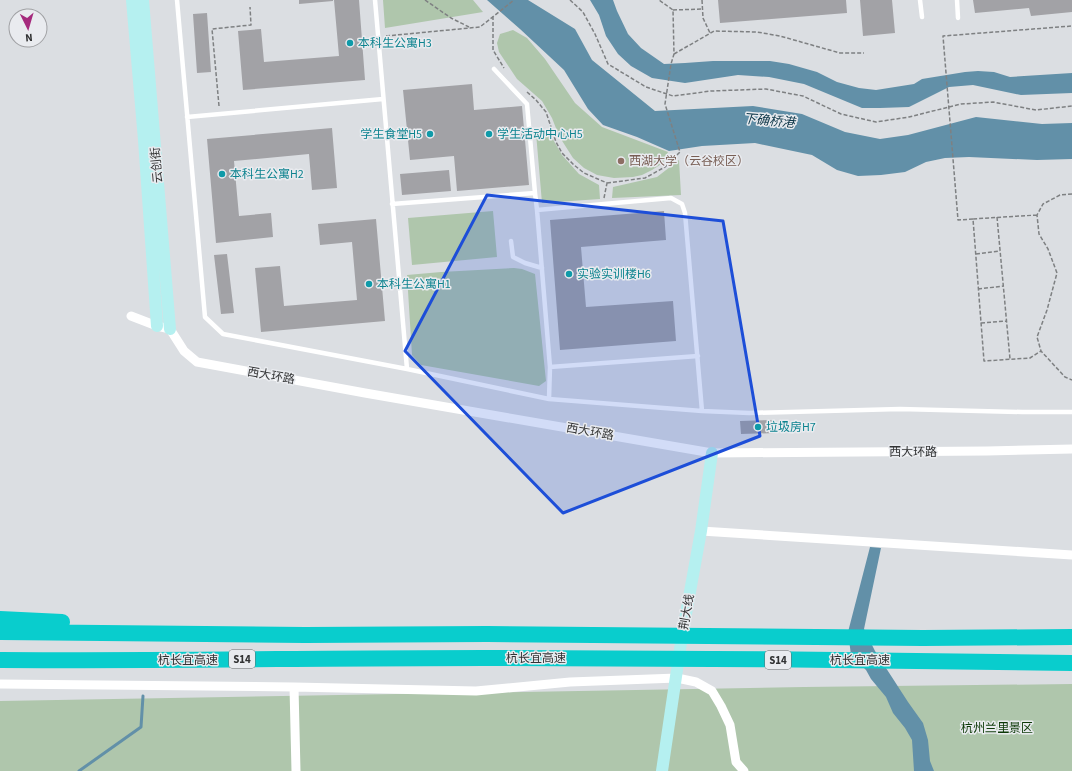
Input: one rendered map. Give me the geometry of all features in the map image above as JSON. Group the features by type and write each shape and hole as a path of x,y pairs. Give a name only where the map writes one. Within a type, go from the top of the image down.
{"highway":[{"path":"0,619 305,635"},
{"name":"杭长宜高速","path":"0,632 915,638 1072,637"},
{"name":"杭长宜高速","path":"0,660 484,658 913,660 1072,663"}],"main road":[{"name":"云创街","path":"132,0 144,140 157,326"},
{"name":"云创街","path":"143,0 170,329"},
{"name":"荆大线","path":"662,771 677,678 682,636 702,531 712,453"}],"street":[{"path":"131,316 157,326 170,329"},
{"name":"西大环路","path":"170,329 184,351 197,362 712,453 1072,449"},
{"path":"702,531 1072,555"},
{"path":"0,684 294,687 476,691 570,682 677,678 696,682 712,691 730,725 736,762 744,771"},
{"path":"294,687 296,771"}],"lane":[{"path":"178,0 205,317 223,334 407,369 549,399 702,411 749,413 900,409 1072,412"},
{"path":"375,0 407,369"},
{"path":"920,0 922,16"},
{"path":"957,0 958,18"},
{"path":"494,69 527,104 550,367 549,399"},
{"path":"187,117 383,98"},
{"path":"392,204 535,193"},
{"path":"537,210 671,198 682,204 685,213 702,411"},
{"path":"511,241 513,257 525,263 542,268"},
{"path":"550,367 698,356"}],"path":[{"path":"424,0 451,18 470,28"},
{"path":"378,36 480,27 514,0"},
{"path":"570,0 583,12 595,34 608,64 646,87 673,96 711,91 766,89 803,96 842,114 876,122 909,118 961,104 993,102 1036,110 1072,106"},
{"path":"659,0 673,10 702,9"},
{"path":"702,0 703,18 710,33"},
{"path":"220,114 212,29 251,25 250,6"},
{"path":"524,90 536,100 546,112 556,142 562,153 574,166 584,173 607,183 645,178 665,167 680,152 665,104 674,54 673,10"},
{"path":"493,16 493,50 505,70"},
{"path":"1037,215 958,220 943,36 1072,26"},
{"path":"674,54 714,31 757,32 780,36 840,53 864,53"},
{"path":"603,204 607,183"},
{"path":"1072,194 1060,195 1042,204 1037,215 1039,234 1048,249 1057,273 1047,310 1037,337 1041,351 1065,377 1072,380"},
{"path":"998,217 1010,359"},
{"path":"973,219 984,361 1030,358 1041,351"},
{"path":"976,254 1000,251"},
{"path":"978,289 1004,286"},
{"path":"981,323 1006,321"}],"highlighted area":[{"path":"487,195 723,221 760,436 563,513 405,351"}],"green space":[{"path":"383,0 473,0 483,12 385,28"},
{"path":"513,30 527,38 545,59 575,103 602,127 668,152 663,163 642,175 633,177 614,178 597,175 584,168 573,158 559,136 552,118 542,101 517,79 499,52 497,43 500,34"},
{"path":"547,129 562,155 579,174 599,185 600,199 542,203 536,133"},
{"path":"679,160 681,195 612,198 613,187 657,177"},
{"path":"493,211 497,257 412,265 408,218"},
{"path":"514,268 522,269 535,274 546,381 539,386 421,365 412,355 407,275"},
{"name":"杭州兰里景区","path":"1072,684 1072,771 0,771 0,701 804,687"}],"water":[{"name":"下确桥港","path":"487,0 528,0 575,29 592,60 655,111 753,106 802,114 845,132 880,139 908,135 976,117 1042,124 1072,123 1072,159 1037,160 969,157 945,158 926,162 905,172 858,176 837,170 812,155 755,143 702,146 669,151 637,137 603,125 588,109 564,70"},
{"path":"590,0 613,0 628,34 641,48 664,64 713,61 770,61 789,64 817,72 837,82 859,88 876,90 914,84 922,79 965,72 994,72 1010,77 1072,73 1072,93 1021,95 973,85 949,87 909,107 862,108 804,84 769,77 738,75 685,83 652,78 631,66 618,54 606,36 599,15"},
{"path":"870,547 881,548 864,629 875,651 923,723 928,740 930,761 934,771 914,771 912,740 893,713 886,697 871,679 866,670 851,655 848,632"}],"building":[{"path":"299,0 333,0 333,1 299,4"},
{"name":"本科生公寓H3","path":"334,0 359,0 365,80 243,90 238,31 261,29 264,62 339,56"},
{"path":"718,0 846,0 847,13 720,23"},
{"path":"860,0 892,0 895,33 863,36"},
{"path":"973,0 1072,0 1072,12 1031,16 1029,8 975,13"},
{"path":"207,13 211,72 197,73 193,14"},
{"name":"学生活动中心H5","path":"472,84 474,110 522,106 529,185 457,191 454,156 410,160 403,90"},
{"name":"本科生公寓H2","path":"332,128 337,188 312,190 309,154 234,161 239,216 271,213 273,237 216,243 207,139"},
{"path":"449,170 451,191 402,195 400,174"},
{"name":"实验实训楼H6","path":"664,211 666,240 581,247 586,307 673,301 676,341 560,350 550,220"},
{"name":"本科生公寓H1","path":"376,219 385,321 261,332 255,268 280,266 284,306 357,300 352,242 320,245 318,224"},
{"path":"227,254 234,313 221,314 214,255"},
{"name":"垃圾房H7","path":"775,420 776,433 741,434 740,421"}],"waterway":[{"path":"79,771 141,727 143,696"}],"place":[{"name":"本科生公寓H3","path":"350,43"},
{"name":"学生食堂H5","path":"430,134"},
{"name":"学生活动中心H5","path":"489,134"},
{"name":"西湖大学（云谷校区）","path":"621,161"},
{"name":"本科生公寓H2","path":"222,174"},
{"name":"实验实训楼H6","path":"569,274"},
{"name":"本科生公寓H1","path":"369,284"},
{"name":"垃圾房H7","path":"758,427"}]}
